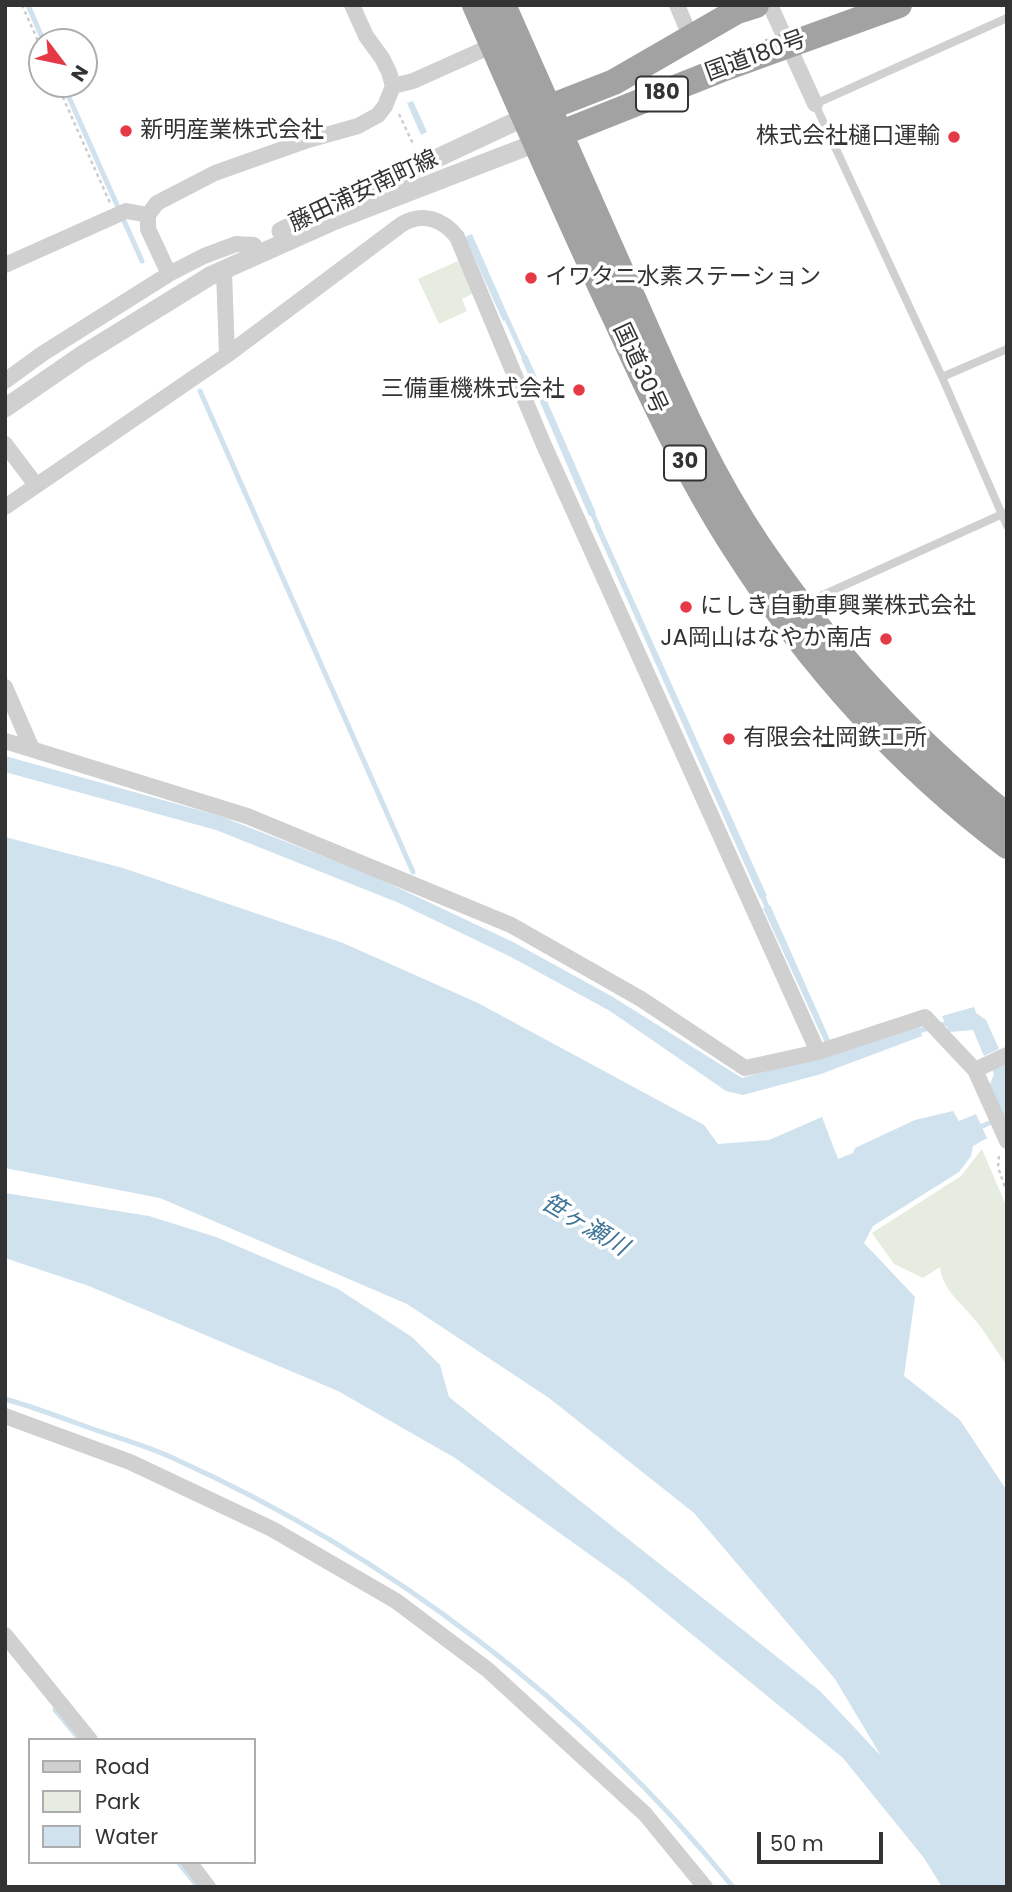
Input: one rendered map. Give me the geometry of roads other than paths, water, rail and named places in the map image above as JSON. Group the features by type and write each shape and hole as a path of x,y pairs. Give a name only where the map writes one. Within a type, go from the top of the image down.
{"highway":[{"name":"国道30号","path":"475,5 504,40 548,139 656,407 736,551 781,616 840,690 927,779 1007,846"},
{"name":"国道30号","path":"503,5 504,40"},
{"name":"国道180号","path":"536,112 614,82 737,12 756,5"},
{"name":"国道180号","path":"548,139 725,68 899,5"},
{"name":"国道30号","path":"548,139 694,432 756,543 858,678 943,763 1007,816"}],"street":[{"path":"352,5 366,36 382,58 391,91"},
{"path":"677,5 691,38"},
{"path":"770,5 815,104"},
{"path":"169,274 148,229 148,215 157,203 202,178 297,143 368,121 378,115 391,91 504,40"},
{"name":"藤田浦安南町線","path":"217,274 228,260 254,245 536,112"},
{"name":"藤田浦安南町線","path":"5,408 82,355 217,274 331,222 548,139"},
{"path":"5,265 119,214 148,215"},
{"path":"5,507 228,355 410,220 440,220 449,226 457,237 543,443 826,1049"},
{"path":"5,381 42,354 169,274 204,256 236,244 254,245"},
{"path":"217,274 228,355"},
{"path":"5,444 36,485"},
{"path":"5,687 32,749"},
{"path":"5,725 9,742 247,817 511,925 641,999 745,1068 826,1049 925,1017 981,1067 989,1104 1006,1143"},
{"path":"981,1067 1007,1055"},
{"path":"5,1416 142,1468 272,1529 396,1601 488,1670 645,1814 705,1887"},
{"path":"5,1635 88,1738"},
{"path":"191,1864 208,1887"}],"lane":[{"path":"1007,18 815,104 1004,513 1007,526"},
{"path":"942,377 1007,349"},
{"path":"801,605 1004,513"}],"water":[{"path":"413,101 427,132 421,135 407,103"},
{"path":"472,234 509,318 503,321 465,237"},
{"path":"527,355 596,513 589,516 521,358"},
{"path":"600,525 767,896 760,899 595,527"},
{"path":"5,756 220,816 371,875 513,942 613,997 742,1078 919,1025 922,1036 821,1074 743,1095 726,1091 610,1011 511,957 399,903 216,830 5,772"},
{"name":"笹ヶ瀬川","path":"5,837 123,868 343,943 478,1003 704,1125 718,1144 769,1140 822,1117 838,1159 853,1153 855,1148 915,1120 953,1111 959,1121 976,1114 987,1138 973,1146 971,1156 959,1172 873,1226 864,1243 915,1297 904,1376 960,1420 1007,1491 1007,1887 942,1887 924,1858 843,1758 628,1582 455,1458 338,1391 89,1286 5,1258 5,1193 149,1216 216,1237 338,1289 412,1337 440,1365 449,1397 820,1691 881,1756 835,1679 694,1513 549,1398 407,1304 160,1198 5,1168"},
{"path":"770,905 830,1040 825,1043 763,908"},
{"path":"974,1007 976,1013 986,1020 999,1049 984,1056 973,1030 949,1032 942,1016"},
{"path":"1007,1062 1007,1133 987,1092 994,1074 992,1069"}],"waterway":[{"path":"28,5 38,28"},
{"path":"69,98 142,261"},
{"path":"504,313 526,361"},
{"path":"200,391 413,872"},
{"path":"590,508 600,531"},
{"path":"761,892 769,912"},
{"path":"914,1032 952,1022"},
{"path":"978,1128 1007,1115"},
{"path":"5,1399 175,1459 255,1498 332,1541 407,1589 479,1641 548,1697 613,1757 675,1820 733,1887"},
{"path":"55,1710 78,1738"},
{"path":"180,1864 198,1887"}],"place":[{"name":"新明産業株式会社","path":"126,131"},
{"name":"株式会社樋口運輸","path":"954,137"},
{"name":"イワタニ水素ステーション","path":"531,278"},
{"name":"三備重機株式会社","path":"579,390"},
{"name":"にしき自動車興業株式会社","path":"686,607"},
{"name":"JA岡山はなやか南店","path":"886,639"},
{"name":"有限会社岡鉄工所","path":"729,739"}]}
